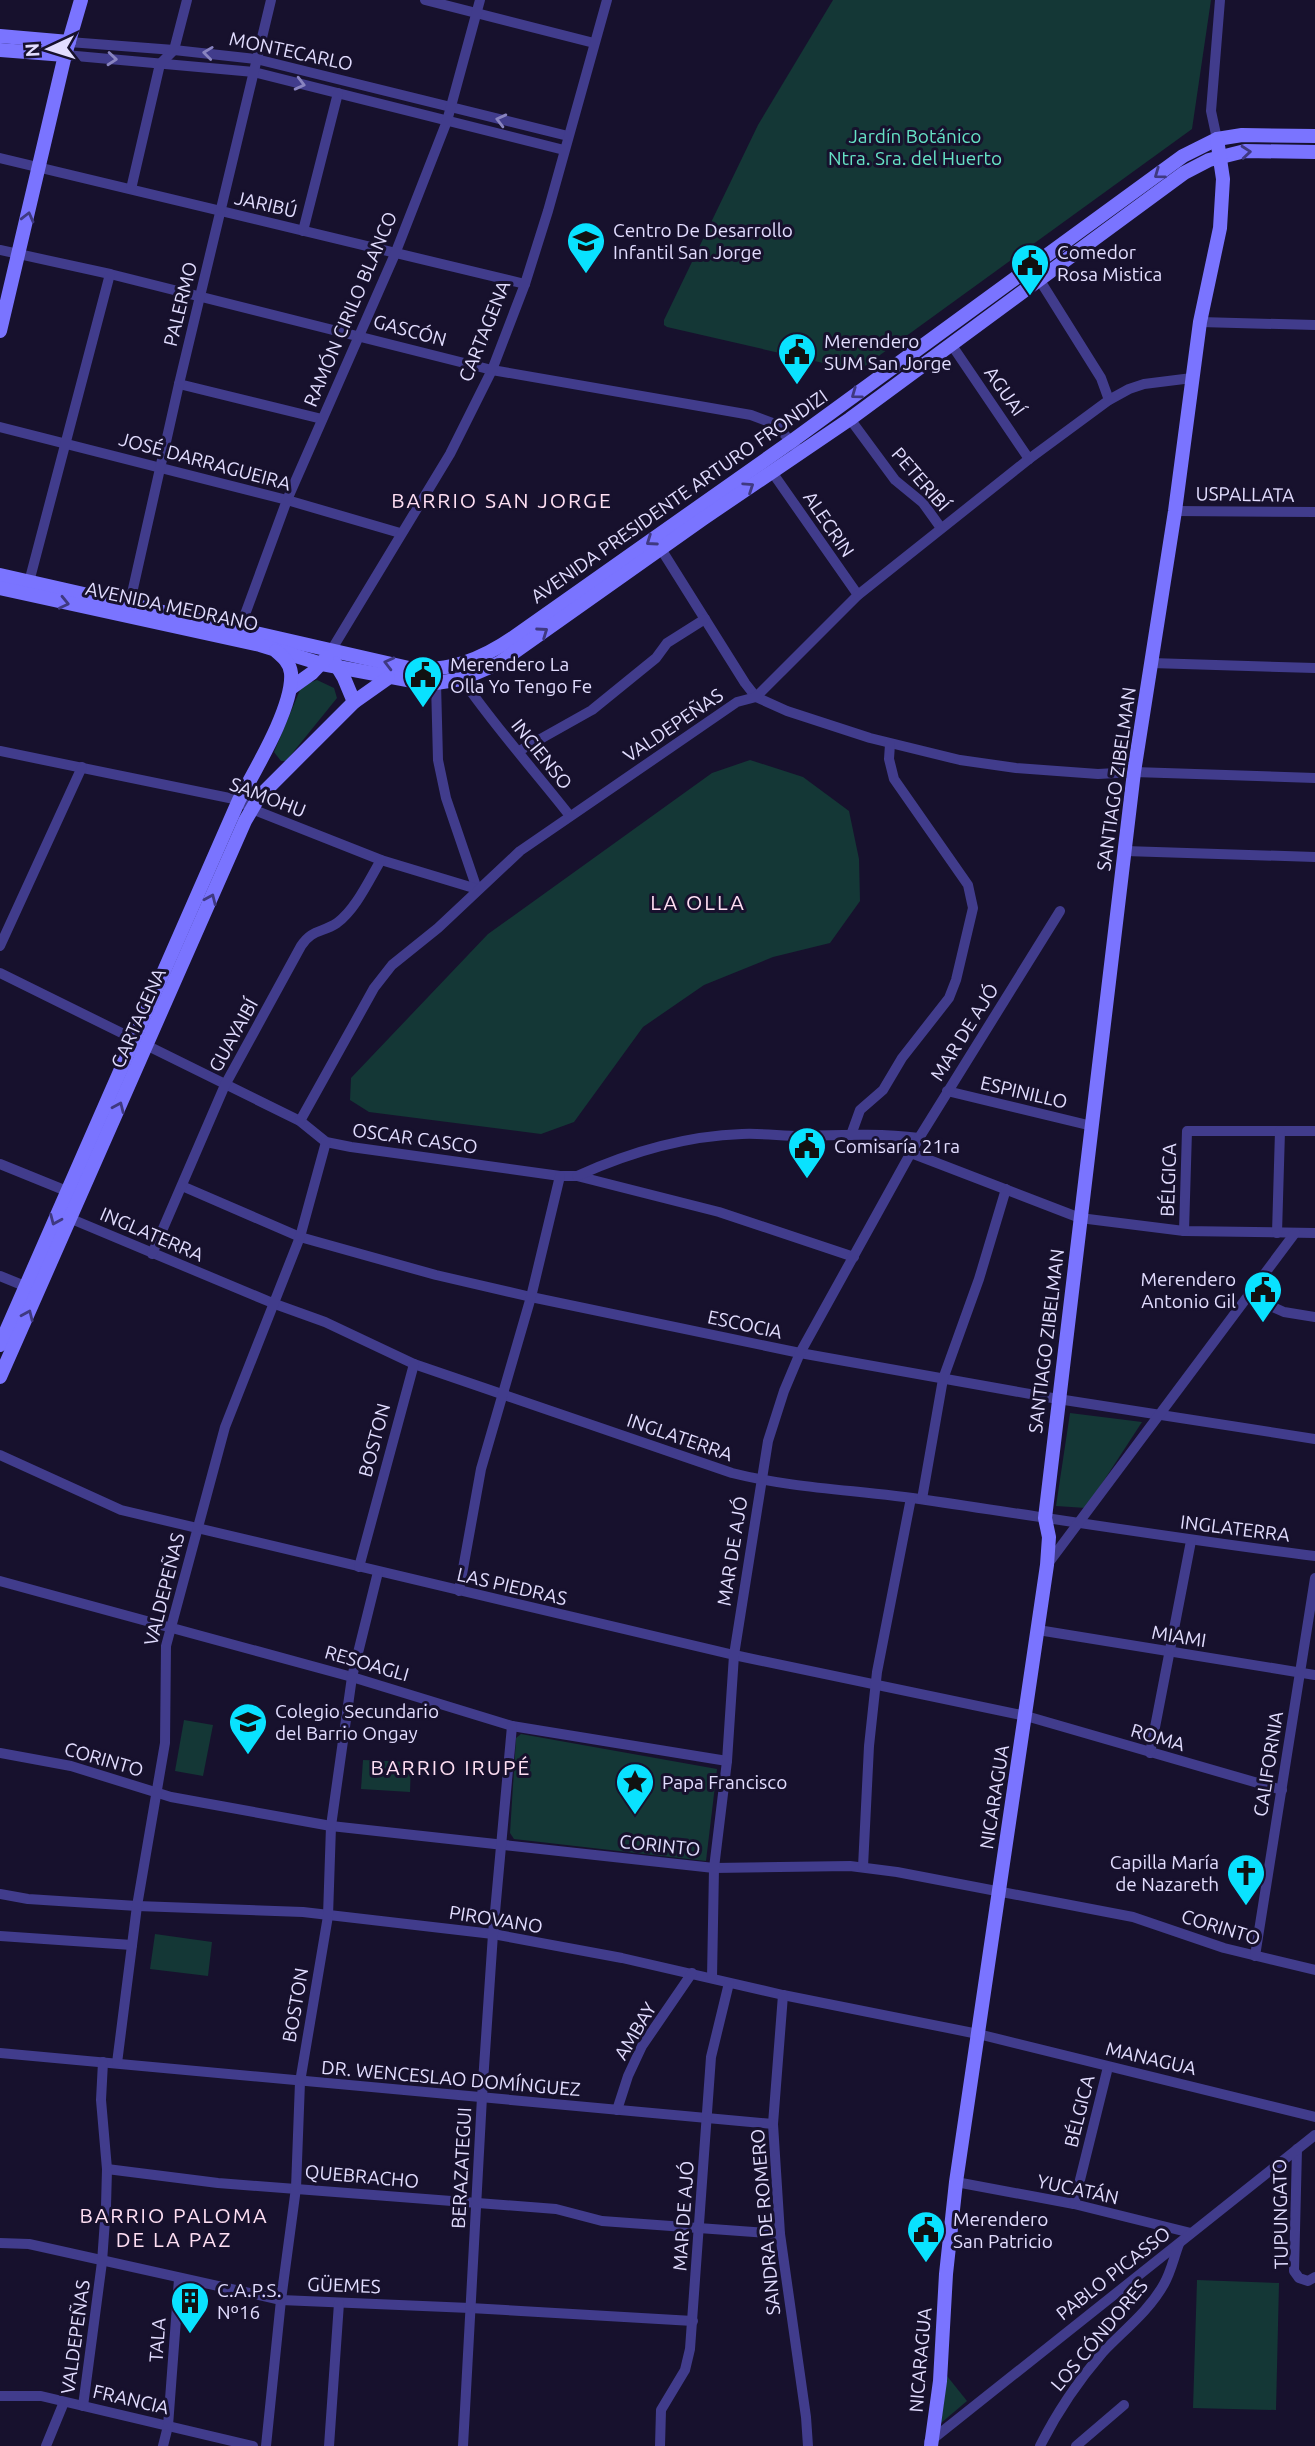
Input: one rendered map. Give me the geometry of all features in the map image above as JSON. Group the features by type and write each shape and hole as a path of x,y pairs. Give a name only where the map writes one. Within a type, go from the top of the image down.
{"main road":[{"path":"0,331 81,0"},
{"name":"MONTECARLO","path":"0,36 67,49"},
{"name":"MONTECARLO","path":"0,50 67,49"},
{"name":"AVENIDA PRESIDENTE ARTURO FRONDIZI","path":"332,649 428,670 451,667 477,658 514,637 796,447 956,321 1183,156 1217,139 1242,135 1315,136"},
{"name":"SANTIAGO ZIBELMAN","path":"1047,1565 1049,1537 1045,1518 1058,1399 1134,772 1175,511 1200,323 1220,228 1223,179 1217,139"},
{"name":"AVENIDA PRESIDENTE ARTURO FRONDIZI","path":"329,665 388,678 436,683 462,680 499,663 772,471 796,447 850,419 1184,173 1221,156 1245,151 1315,152"},
{"path":"956,321 965,334"},
{"name":"AVENIDA MEDRANO","path":"0,575 329,665"},
{"name":"AVENIDA MEDRANO","path":"0,588 240,628 332,649"},
{"path":"272,648 288,663 291,688"},
{"path":"291,688 329,665 332,649"},
{"path":"329,665 344,678 354,702"},
{"name":"CARTAGENA","path":"140,1042 259,797 354,702 388,678"},
{"name":"CARTAGENA","path":"0,1377 32,1289 140,1042 239,800 265,752 291,688"},
{"path":"265,752 272,765 290,768"},
{"name":"CARTAGENA","path":"0,1345 69,1218 73,1194"},
{"name":"NICARAGUA","path":"929,2444 940,2381 946,2274 956,2182 1047,1565"}],"street":[{"path":"131,189 160,64 174,50 187,0"},
{"name":"PALERMO","path":"128,611 271,0"},
{"path":"425,0 594,43"},
{"name":"RAMÓN CIRILO BLANCO","path":"240,628 286,500 396,254 447,121 480,0"},
{"name":"CARTAGENA","path":"332,649 450,454 492,370 525,284 548,211 607,0"},
{"name":"SANTIAGO ZIBELMAN","path":"1217,139 1211,111 1220,0"},
{"name":"MONTECARLO","path":"67,49 174,50 256,60 568,136"},
{"name":"MONTECARLO","path":"67,49 160,64 254,72 564,150"},
{"path":"303,231 338,93"},
{"name":"JARIBÚ","path":"0,158 525,284"},
{"name":"GASCÓN","path":"0,250 361,335 492,370 751,415 775,424 796,447"},
{"path":"29,582 110,274"},
{"path":"1039,279 1095,368 1110,400"},
{"path":"1200,323 1315,325"},
{"name":"AGUAÍ","path":"951,344 1029,459"},
{"name":"VALDEPEÑAS","path":"300,1121 374,988 392,965 438,928 520,851 737,702 756,697 858,595 1029,459 1110,400 1144,384 1192,378"},
{"path":"179,384 322,419"},
{"name":"PETERIBÍ","path":"850,419 895,480 923,503 941,528"},
{"name":"JOSÉ DARRAGUEIRA","path":"0,427 286,500 400,533"},
{"name":"ALECRIN","path":"772,471 858,595"},
{"name":"USPALLATA","path":"1175,511 1315,512"},
{"path":"661,549 756,697 787,711 890,744 960,760 1016,768 1098,774 1134,772 1315,778"},
{"path":"519,751 592,710 656,658 667,643 705,619"},
{"path":"1151,663 1315,668"},
{"name":"INCIENSO","path":"462,680 487,715 570,816"},
{"path":"436,683 438,760 446,798 477,889"},
{"path":"851,1135 860,1110 883,1090 902,1058 949,998 956,980 972,908 972,896 968,886 894,779 889,758 890,744"},
{"name":"SAMOHU","path":"0,751 239,800 252,809 381,860 477,889"},
{"path":"0,946 82,767"},
{"path":"1125,851 1315,857"},
{"name":"GUAYAIBÍ","path":"152,1254 225,1085 308,936 336,923 347,913 381,860"},
{"name":"MAR DE AJÓ","path":"712,1978 714,1868 727,1761 734,1655 768,1441 784,1391 800,1353 919,1138 1060,911"},
{"name":"OSCAR CASCO","path":"0,974 300,1121 326,1142 560,1176 577,1176 719,1212 854,1257"},
{"name":"ESPINILLO","path":"947,1091 1092,1126"},
{"name":"BÉLGICA","path":"1184,1231 1187,1131 1280,1131"},
{"path":"1277,1233 1280,1131 1315,1131"},
{"path":"577,1176 616,1158 648,1148 743,1133 892,1135 919,1138"},
{"name":"VALDEPEÑAS","path":"117,2063 137,1906 165,1743 166,1654 225,1427 300,1237 326,1142"},
{"path":"911,1153 1080,1218 1184,1231 1315,1233"},
{"path":"0,1164 73,1194"},
{"path":"459,1591 481,1469 531,1297 560,1176"},
{"name":"ESCOCIA","path":"182,1186 300,1237 436,1275 531,1297 800,1353 943,1379 1315,1439"},
{"path":"863,1867 869,1746 877,1671 943,1379 979,1279 1006,1189"},
{"name":"INGLATERRA","path":"69,1218 275,1304 325,1322 414,1364 732,1473 761,1480 916,1498 1078,1525 1315,1556"},
{"name":"NICARAGUA","path":"1047,1565 1295,1233"},
{"path":"0,1276 32,1289"},
{"path":"1248,1296 1284,1312 1315,1317"},
{"name":"BOSTON","path":"359,1567 414,1364"},
{"name":"LAS PIEDRAS","path":"0,1455 121,1510 734,1655 1026,1716"},
{"path":"1150,1753 1191,1541"},
{"name":"BOSTON","path":"266,2446 296,2188 300,2082 328,1916 331,1826 352,1676 378,1572"},
{"name":"CALIFORNIA","path":"1255,1956 1315,1578"},
{"name":"RESOAGLI","path":"0,1580 352,1676 512,1726 727,1761"},
{"name":"MIAMI","path":"1038,1630 1315,1675"},
{"name":"ROMA","path":"1026,1716 1282,1790"},
{"name":"BERAZATEGUI","path":"463,2446 493,1934 512,1726"},
{"name":"CORINTO","path":"0,1753 71,1766 158,1793 206,1804 331,1826 714,1868 863,1867 1133,1917 1224,1948 1315,1970"},
{"name":"PIROVANO","path":"0,1894 28,1899 137,1906 303,1912 493,1934 978,2034"},
{"path":"0,1936 132,1945"},
{"name":"AMBAY","path":"617,2110 628,2076 642,2046 692,1973"},
{"name":"MAR DE AJÓ","path":"660,2446 661,2410 685,2370 693,2321 712,2057 729,1983"},
{"name":"SANDRA DE ROMERO","path":"783,1995 773,2124 780,2234 808,2446"},
{"name":"MANAGUA","path":"978,2034 1315,2117"},
{"name":"DR. WENCESLAO DOMÍNGUEZ","path":"0,2053 773,2124"},
{"name":"VALDEPEÑAS","path":"83,2406 102,2262 107,2169 102,2121 103,2062"},
{"name":"BÉLGICA","path":"1074,2204 1108,2067"},
{"name":"PABLO PICASSO","path":"929,2444 1315,2135"},
{"name":"TUPUNGATO","path":"1297,2149 1294,2271 1299,2278 1308,2281 1315,2277"},
{"name":"QUEBRACHO","path":"107,2169 218,2183 556,2209 602,2221 780,2234"},
{"name":"YUCATÁN","path":"956,2182 1074,2204 1191,2234"},
{"name":"GÜEMES","path":"0,2243 29,2244 281,2300 693,2321"},
{"name":"LOS CÓNDORES","path":"1040,2446 1057,2412 1074,2389 1103,2353 1148,2307 1165,2283 1179,2244"},
{"name":"TALA","path":"163,2446 168,2426 179,2279"},
{"path":"329,2446 339,2303"},
{"name":"FRANCIA","path":"0,2396 41,2396 253,2446"},
{"name":"VALDEPEÑAS","path":"46,2446 64,2402"},
{"path":"1076,2446 1124,2405"}],"green space":[{"name":"Jardín Botánico Ntra. Sra. del Huerto","path":"833,0 1211,0 1192,129 858,371 667,327 664,320 758,125"},
{"path":"317,680 334,688 337,698 286,761 281,761 274,752 300,690"},
{"name":"LA OLLA","path":"750,760 803,777 849,811 859,859 860,901 830,943 773,957 704,985 643,1027 574,1122 541,1134 369,1112 350,1100 351,1078 488,934 712,773"},
{"path":"1070,1413 1142,1422 1086,1508 1056,1506"},
{"path":"184,1720 213,1725 203,1776 175,1771"},
{"path":"521,1734 717,1769 706,1861 514,1839 510,1833 516,1738"},
{"path":"363,1760 411,1762 410,1792 361,1789"},
{"path":"155,1934 212,1942 208,1976 150,1969"},
{"path":"1197,2280 1279,2283 1276,2410 1193,2408"},
{"path":"947,2376 967,2401 941,2423"}],"place":[{"name":"Centro De Desarrollo Infantil San Jorge","path":"586,275"},
{"name":"Comedor Rosa Mistica","path":"1030,297"},
{"name":"Merendero SUM San Jorge","path":"797,386"},
{"name":"Merendero La Olla Yo Tengo Fe","path":"423,709"},
{"name":"Comisaría 21ra","path":"807,1180"},
{"name":"Merendero Antonio Gil","path":"1263,1324"},
{"name":"Colegio Secundario del Barrio Ongay","path":"248,1756"},
{"name":"Papa Francisco","path":"635,1816"},
{"name":"Capilla María de Nazareth","path":"1246,1907"},
{"name":"Merendero San Patricio","path":"926,2264"},
{"name":"C.A.P.S. Nº16","path":"190,2335"}],"district":[{"name":"BARRIO SAN JORGE","path":"502,500"},
{"name":"LA OLLA","path":"698,902"},
{"name":"BARRIO IRUPÉ","path":"451,1767"},
{"name":"BARRIO PALOMA DE LA PAZ","path":"174,2227"}]}
